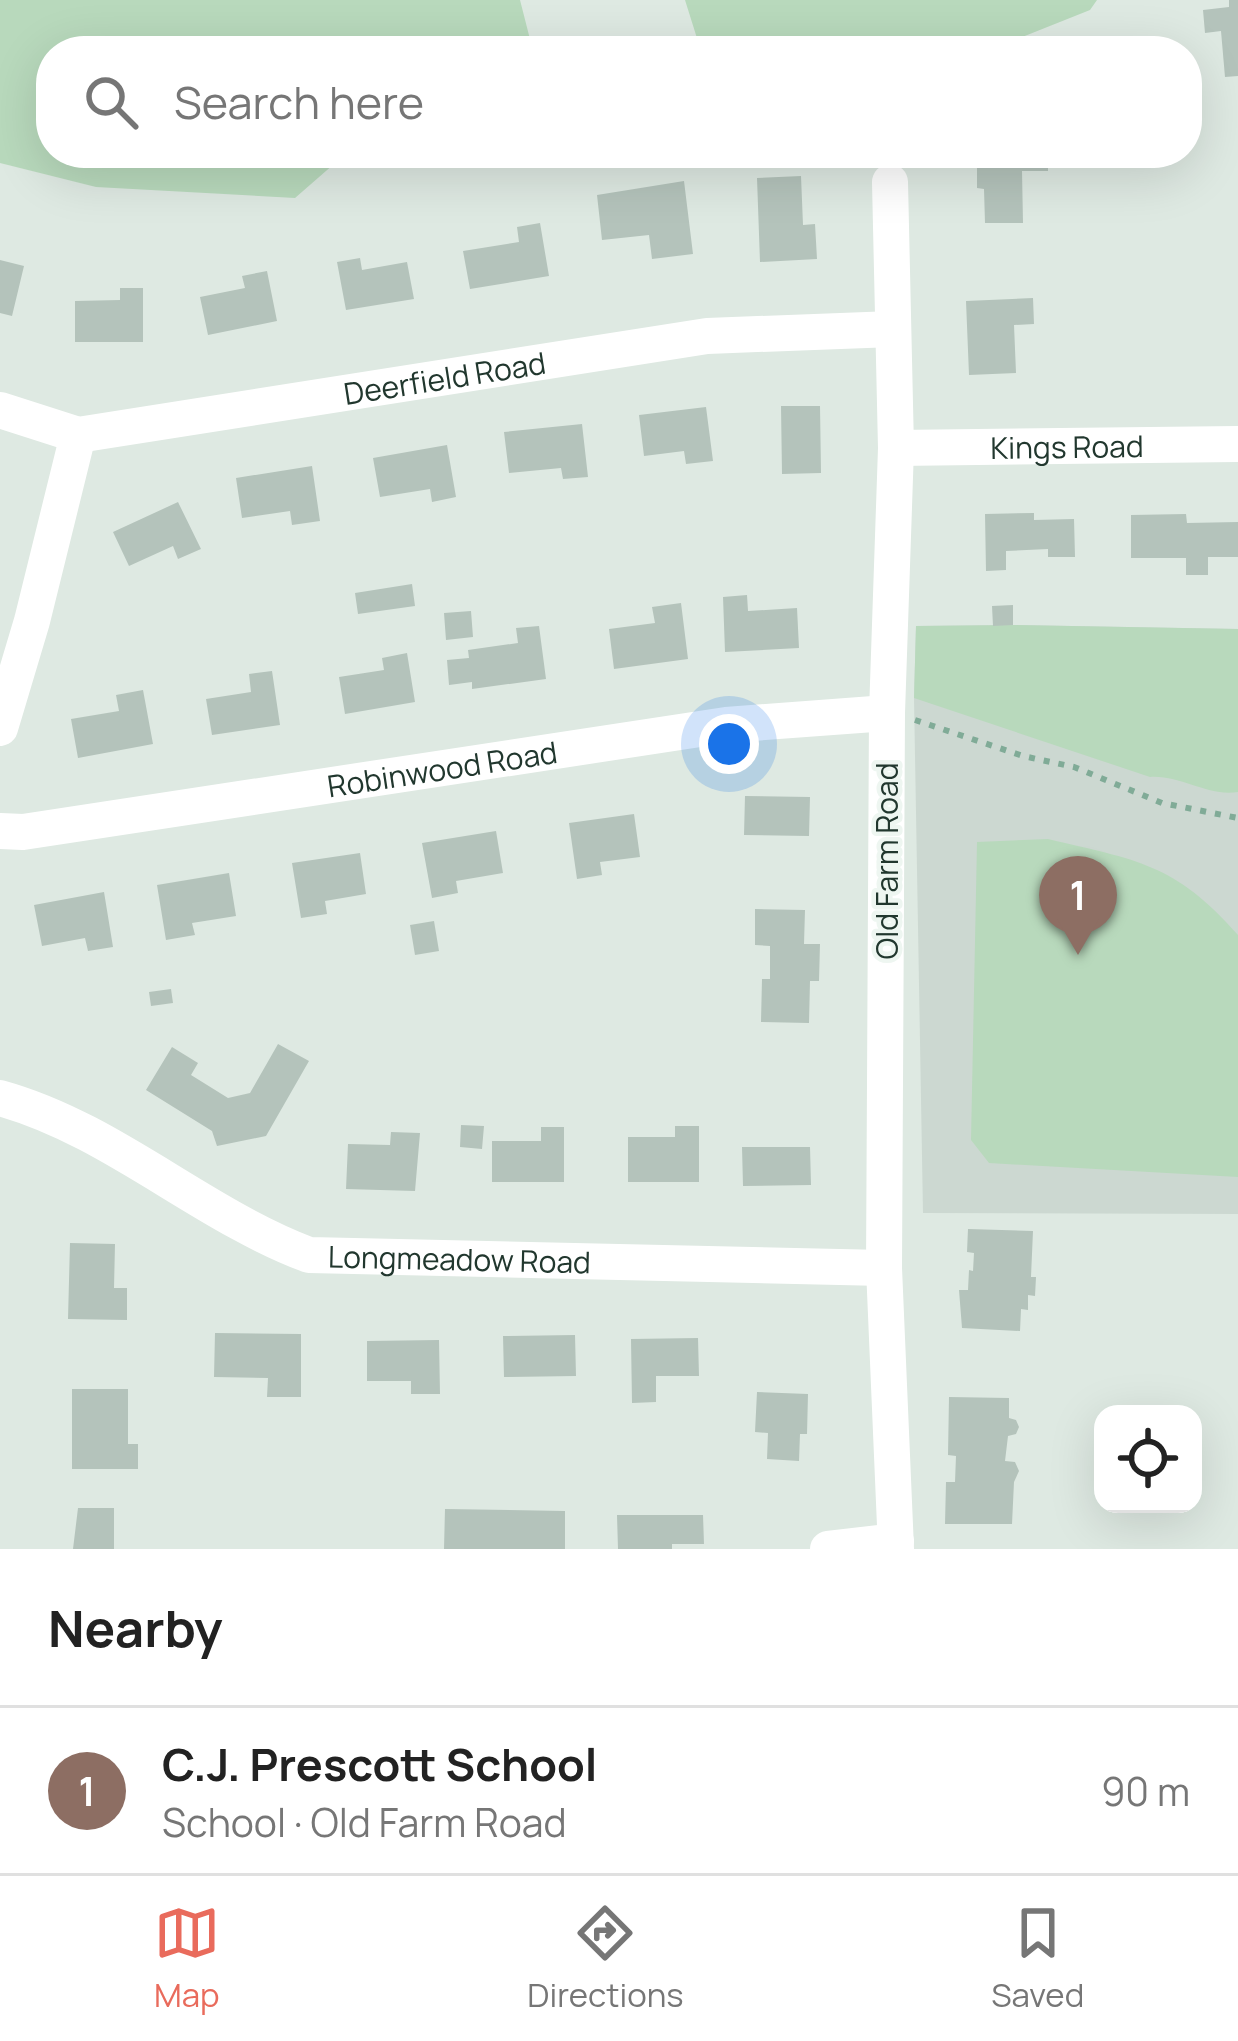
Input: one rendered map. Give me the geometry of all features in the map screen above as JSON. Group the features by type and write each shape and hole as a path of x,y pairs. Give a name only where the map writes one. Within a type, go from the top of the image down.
{"street":[{"name":"Old Farm Road","path":"890,182 896,448 887,713 884,1268 896,1545"},
{"name":"Deerfield Road","path":"0,410 77,435 707,336 893,329"},
{"path":"0,728 32,621 77,435"},
{"name":"Kings Road","path":"896,448 1238,444"},
{"name":"Robinwood Road","path":"0,831 22,832 726,725 887,713"},
{"name":"Longmeadow Road","path":"0,1099 91,1135 222,1214 309,1255 884,1268"},
{"path":"828,1549 896,1545"}],"path":[{"path":"887,713 1074,767 1162,803 1238,818"}],"shaded area":[{"path":"916,626 1238,629 1238,1214 923,1213"}],"green space":[{"path":"0,0 520,0 529,36 36,36 36,168 329,168 295,198 96,187 0,163"},
{"path":"685,0 1097,0 1090,10 1025,36 696,36"},
{"path":"916,626 1238,629 1238,792 1150,777 914,698"},
{"path":"1048,839 1152,868 1194,893 1238,935 1238,1177 989,1163 971,1140 977,842"}],"building":[{"path":"1229,0 1238,0 1238,76 1225,77 1221,31 1205,33 1203,10 1229,7"},
{"path":"977,168 1048,168 1022,171 1023,223 985,223 984,189 977,188"},
{"path":"801,176 803,225 815,224 817,259 760,262 757,178"},
{"path":"684,181 693,254 652,259 649,235 602,240 597,195"},
{"path":"540,223 549,276 470,289 463,251 519,242 517,227"},
{"path":"360,258 362,270 407,262 414,299 346,310 337,262"},
{"path":"0,260 24,266 12,316 0,313"},
{"path":"267,271 277,321 208,335 200,297 245,288 242,276"},
{"path":"120,288 143,288 143,342 75,342 75,301 120,300"},
{"path":"1033,298 1034,324 1014,325 1016,373 969,375 966,301"},
{"path":"781,406 820,406 821,473 782,474"},
{"path":"706,407 713,461 686,464 684,451 644,456 639,415"},
{"path":"582,424 588,477 563,479 561,468 509,473 504,432"},
{"path":"447,445 456,497 432,502 430,489 380,497 373,458"},
{"path":"312,466 320,521 292,525 290,511 242,518 236,478"},
{"path":"178,502 201,549 178,559 173,546 129,566 113,532"},
{"path":"1034,513 1034,520 1074,519 1075,557 1048,557 1048,549 1006,551 1006,570 986,571 985,514"},
{"path":"1186,514 1187,523 1238,522 1238,557 1208,557 1208,575 1186,575 1186,558 1131,558 1131,515"},
{"path":"412,584 415,606 358,614 355,593"},
{"path":"747,595 748,611 797,608 799,648 725,652 723,597"},
{"path":"681,603 688,659 614,669 609,629 655,623 652,607"},
{"path":"1013,605 1013,625 993,626 992,606"},
{"path":"471,611 473,637 446,640 444,613"},
{"path":"539,626 546,679 472,689 472,682 449,685 447,660 469,658 468,650 518,643 516,628"},
{"path":"407,653 415,702 345,714 339,677 384,670 382,658"},
{"path":"272,671 280,725 212,735 206,699 251,692 249,674"},
{"path":"143,690 153,744 78,758 71,719 119,711 116,695"},
{"path":"745,796 810,797 809,836 744,835"},
{"path":"634,814 640,857 600,862 602,875 577,879 569,823"},
{"path":"496,831 503,873 456,881 458,893 432,898 422,843"},
{"path":"360,853 366,894 325,901 327,914 301,918 292,863"},
{"path":"229,873 236,916 192,923 195,935 166,940 157,885"},
{"path":"104,892 113,947 88,951 85,938 42,946 34,905"},
{"path":"755,909 805,910 804,944 820,944 819,981 810,981 809,1023 761,1022 762,979 770,979 770,946 755,945"},
{"path":"434,921 439,951 415,955 410,925"},
{"path":"171,989 173,1003 151,1006 149,992"},
{"path":"278,1044 309,1061 266,1136 217,1146 212,1131 146,1090 172,1047 198,1063 191,1075 228,1098 250,1093"},
{"path":"461,1125 484,1126 482,1149 460,1147"},
{"path":"675,1126 699,1126 699,1182 628,1182 628,1137 675,1137"},
{"path":"541,1127 564,1127 564,1182 492,1182 492,1141 541,1141"},
{"path":"391,1132 420,1133 415,1191 346,1189 348,1144 390,1145"},
{"path":"742,1147 810,1147 811,1185 743,1186"},
{"path":"968,1229 1033,1231 1035,1296 1028,1295 1028,1310 1021,1309 1020,1331 962,1328 959,1290 968,1290 969,1270 973,1271 974,1253 967,1252"},
{"path":"70,1243 115,1244 114,1288 127,1288 127,1320 68,1319"},
{"path":"215,1333 301,1334 301,1397 267,1397 268,1378 214,1377"},
{"path":"575,1335 576,1376 504,1377 503,1336"},
{"path":"698,1338 699,1376 656,1376 656,1402 632,1403 631,1339"},
{"path":"439,1340 440,1394 411,1394 411,1381 367,1381 367,1341"},
{"path":"72,1389 128,1389 128,1444 138,1444 138,1469 72,1469"},
{"path":"757,1392 808,1394 807,1434 800,1434 799,1461 767,1459 768,1433 755,1432"},
{"path":"949,1397 1009,1398 1009,1418 1019,1427 1008,1436 1005,1461 1015,1462 1019,1471 1012,1524 945,1524 946,1482 955,1482 956,1456 948,1455"},
{"path":"78,1508 114,1508 114,1549 73,1549"},
{"path":"445,1509 565,1511 565,1549 444,1549"},
{"path":"617,1515 703,1515 704,1544 618,1549"}],"place":[{"name":"C.J. Prescott School","path":"1078,955"}]}
